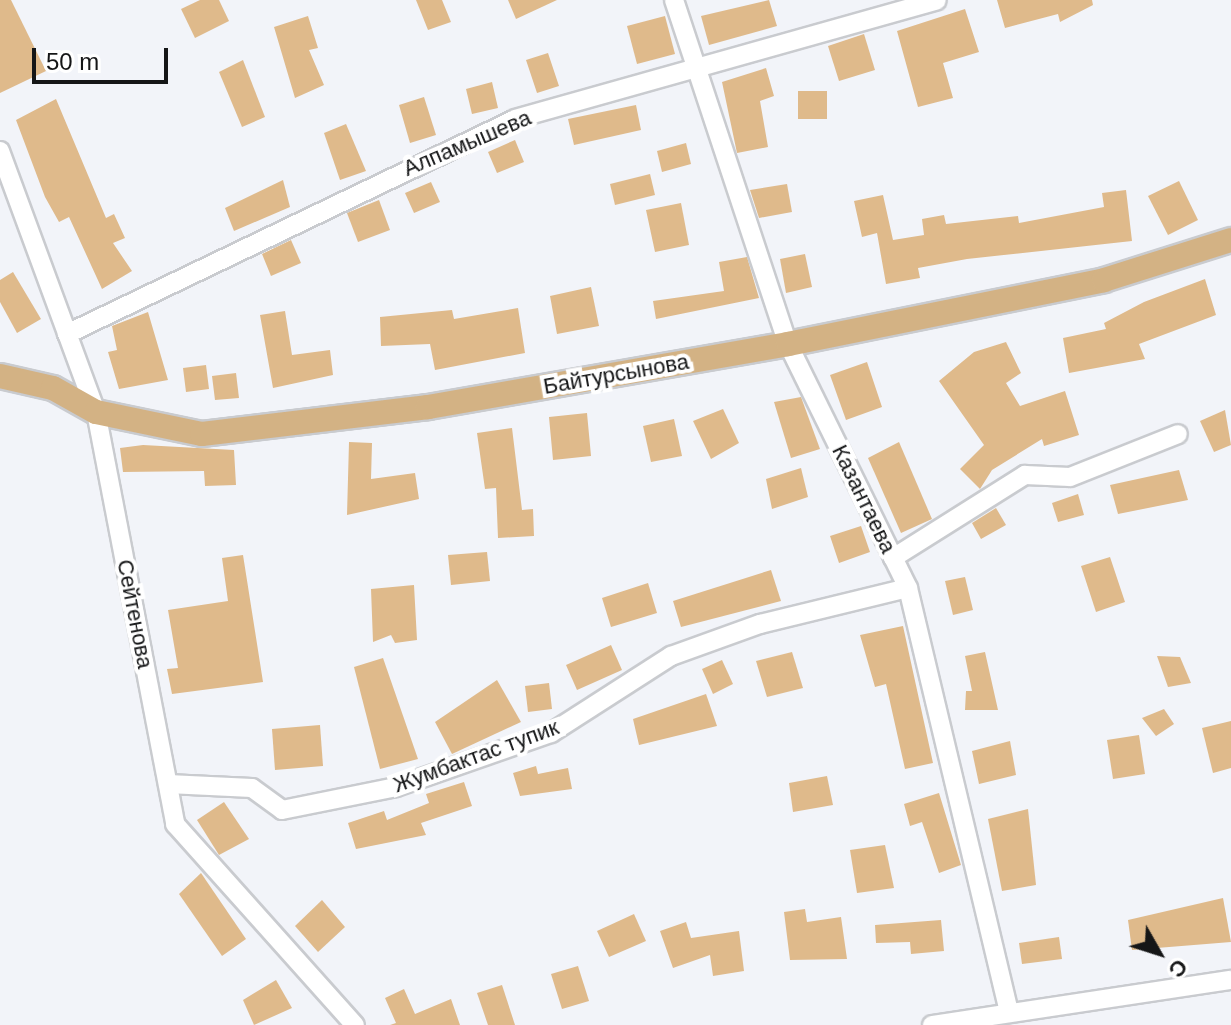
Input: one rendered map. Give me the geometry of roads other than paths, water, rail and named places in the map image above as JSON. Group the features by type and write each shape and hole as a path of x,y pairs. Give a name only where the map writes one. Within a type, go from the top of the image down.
{"main road":[{"name":"Байтурсынова","path":"0,376 53,388 96,412 202,434 428,407 788,344 1104,280 1231,240"}],"street":[{"name":"Казантаева","path":"674,0 788,344 908,588 1009,1011"},
{"name":"Алпамышева","path":"67,334 515,119 937,0"},
{"name":"Сейтенова","path":"0,151 96,412 175,824 355,1025"},
{"path":"893,558 1025,475 1070,477 1178,434"},
{"name":"Жумбактас тупик","path":"168,784 252,788 282,810 396,787 551,733 671,656 760,624 908,588"},
{"path":"932,1025 1231,980"}]}
